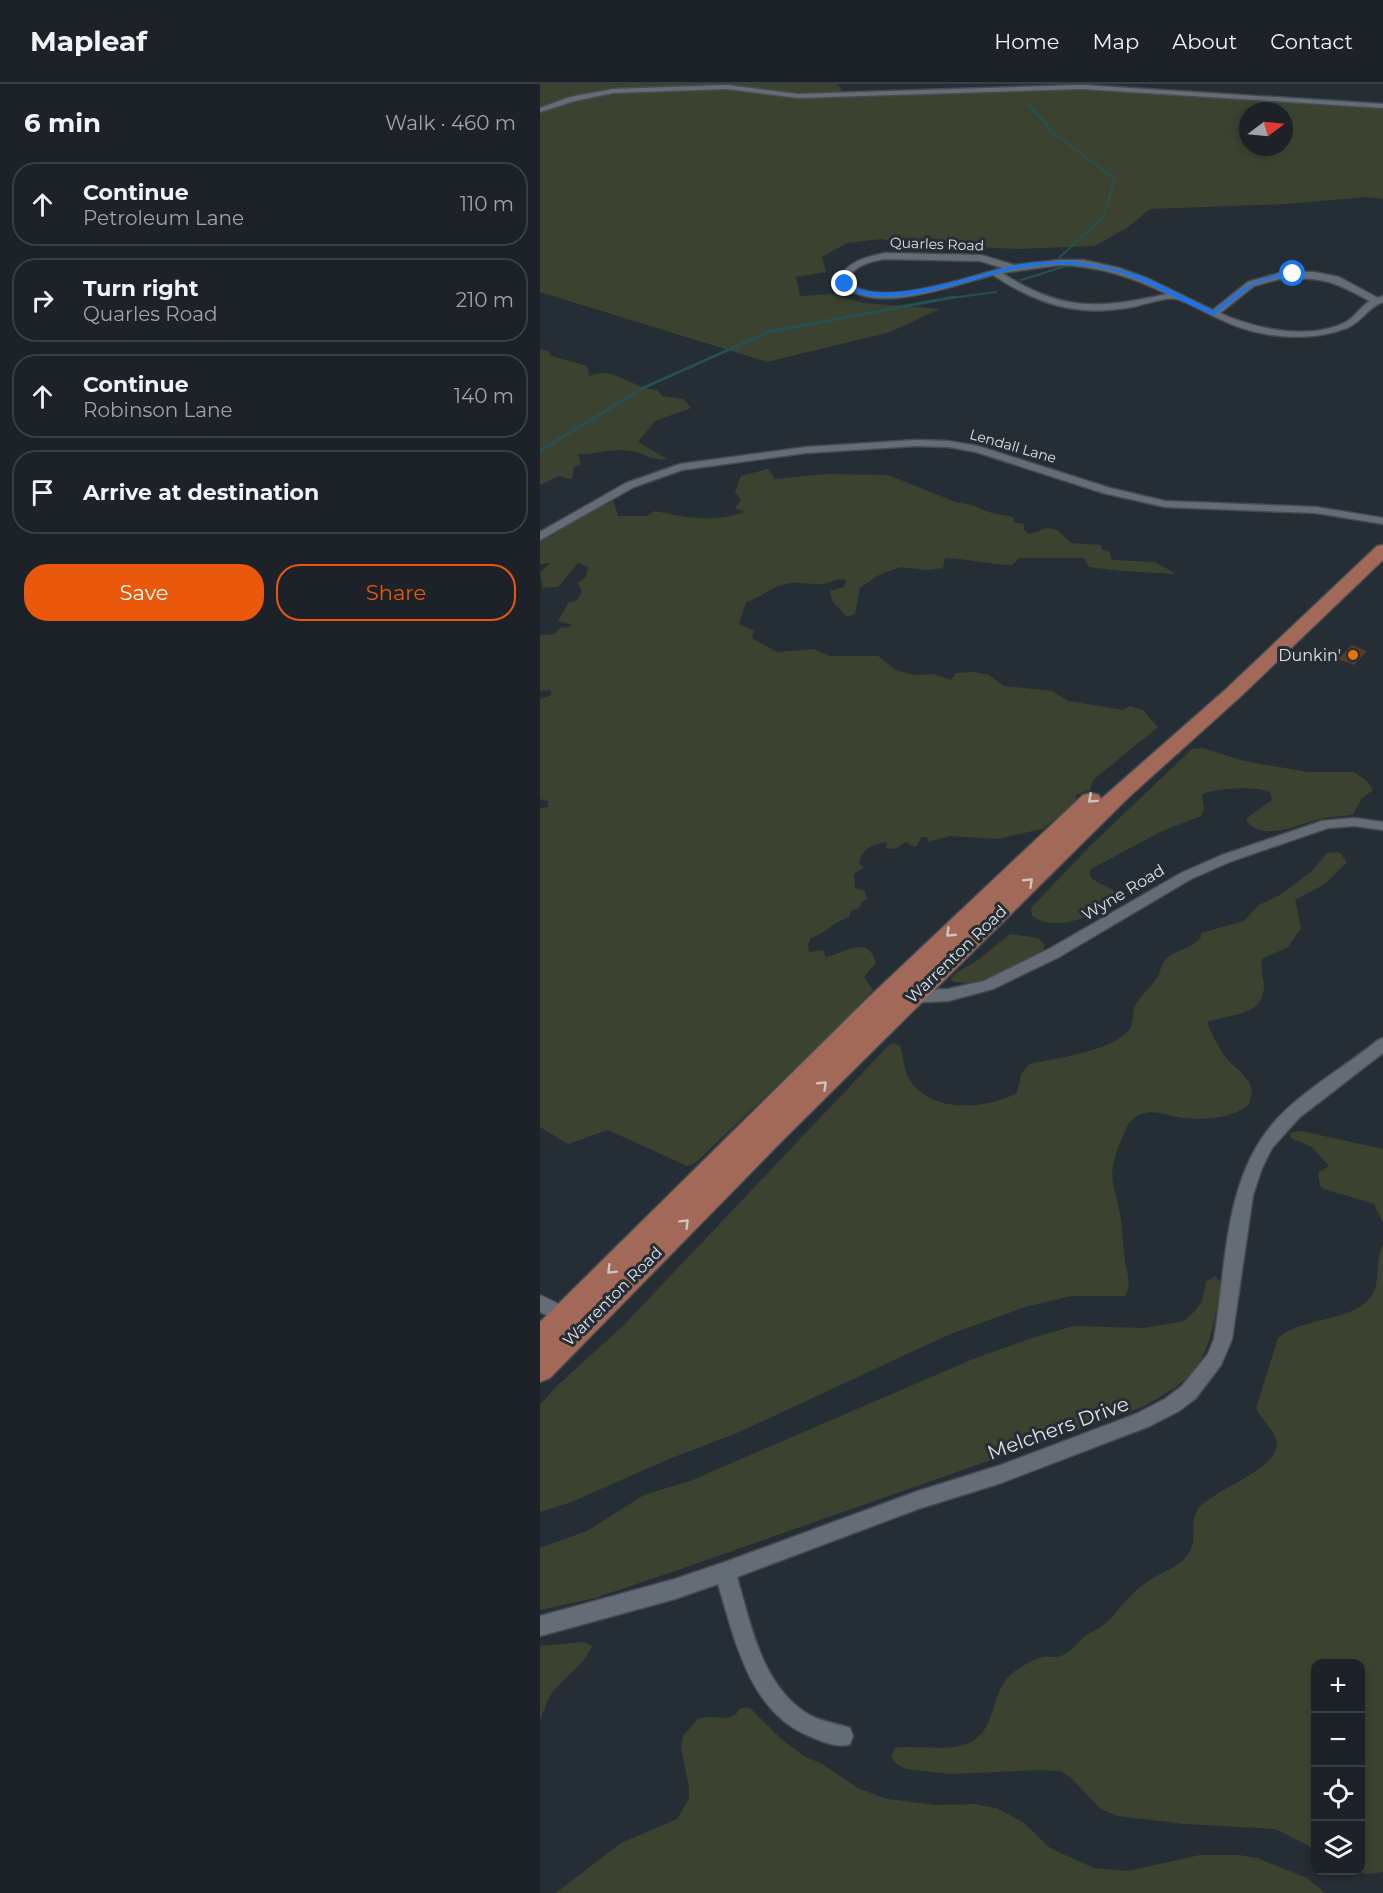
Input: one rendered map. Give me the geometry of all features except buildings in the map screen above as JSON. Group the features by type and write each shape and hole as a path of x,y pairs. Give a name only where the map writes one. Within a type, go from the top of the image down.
{"main road":[{"name":"Warrenton Road","path":"540,1341 885,996 1056,831 1383,533"},
{"name":"Warrenton Road","path":"540,1369 1122,792 1232,694 1383,550"}],"street":[{"path":"844,84 847,93"},
{"path":"540,110 588,96 625,90 726,87 790,96 1062,87 1383,106"},
{"path":"1262,88 1263,98"},
{"name":"Quarles Road","path":"1013,268 990,260 885,256 871,258 860,264 845,274 843,280 845,284 859,292 881,295 909,294 994,272 1049,262 1093,265 1140,277 1232,324 1254,331 1277,334 1328,331 1349,324 1366,307 1381,300"},
{"path":"994,272 1038,299 1070,307 1122,306 1176,295"},
{"path":"1214,314 1251,284 1283,275 1314,275 1336,279 1381,300"},
{"name":"Lendall Lane","path":"540,537 630,484 680,467 806,450 916,443 948,444 978,449 1115,493 1165,504 1316,510 1383,521"},
{"name":"Wyne Road","path":"885,996 948,995 988,985 1054,953 1186,876 1227,858 1327,824 1354,822 1383,826"},
{"name":"Melchers Drive","path":"540,1626 654,1595 725,1572 918,1500 1001,1474 1143,1420 1172,1405 1202,1378 1215,1359 1223,1339 1243,1201 1257,1158 1283,1123 1383,1044"},
{"path":"540,1303 565,1316"},
{"path":"725,1572 755,1664 764,1683 783,1708 797,1720 842,1736"}],"green space":[{"path":"540,84 838,84 845,95 1076,90 1281,102 1239,102 1239,156 1293,156 1293,103 1383,110 1383,199 1366,197 1286,204 1150,209 1128,227 1095,246 1017,249 902,243 882,239 847,243 822,257 826,272 796,277 800,296 831,294 864,303 940,309 890,332 767,362 540,292"},
{"path":"540,349 548,351 551,356 584,365 588,368 589,376 601,373 610,374 658,390 662,396 683,399 691,408 655,421 638,442 667,459 654,458 627,450 578,454 581,464 573,468 573,477 570,479 559,476 540,485"},
{"path":"768,469 775,479 825,474 888,475 958,503 1015,518 1013,522 1024,524 1024,530 1029,534 1047,528 1057,530 1071,543 1101,545 1102,550 1109,551 1112,560 1155,562 1176,574 1089,567 1084,558 1019,558 1012,565 945,558 943,568 926,570 900,567 879,575 860,588 855,614 847,617 833,602 830,591 844,587 846,580 823,584 794,583 780,586 746,602 739,624 754,631 752,638 777,652 814,649 830,656 878,656 896,670 914,675 933,674 951,680 956,673 974,672 989,675 1004,686 1052,691 1068,701 1123,710 1130,706 1143,710 1158,727 1093,780 1090,790 1076,795 1075,804 1042,829 997,839 950,836 928,842 927,837 921,837 918,845 914,847 906,842 895,849 886,848 887,842 866,850 859,863 864,867 854,874 855,888 864,891 868,899 862,902 859,908 851,911 849,917 811,938 808,944 809,952 823,950 826,957 849,949 862,947 868,950 876,963 864,977 873,990 840,1026 695,1163 687,1166 608,1130 568,1144 540,1127 540,808 548,807 548,801 540,799 540,699 552,695 550,690 540,691 540,635 555,634 560,628 571,627 571,624 558,621 569,602 576,601 582,592 578,583 586,577 588,567 578,563 558,587 543,588 540,573 550,563 540,564 540,541 579,516 614,501 618,516 647,516 655,511 711,518 745,512 735,508 741,500 735,492 741,476"},
{"path":"1203,748 1244,761 1309,772 1354,772 1368,782 1373,790 1362,798 1353,814 1324,818 1273,831 1263,831 1247,822 1247,818 1272,800 1270,792 1236,788 1208,792 1202,795 1204,809 1201,816 1162,831 1091,869 1089,874 1092,878 1117,894 1116,901 1086,917 1064,923 1042,921 1032,916 1031,908 1090,846 1192,749"},
{"path":"1327,853 1340,853 1347,862 1325,884 1295,900 1301,928 1288,947 1262,959 1264,988 1262,998 1257,1005 1242,1013 1207,1022 1224,1055 1250,1083 1252,1089 1248,1105 1225,1116 1200,1119 1156,1112 1143,1113 1131,1121 1126,1128 1116,1154 1112,1173 1121,1220 1128,1279 1125,1296 1071,1296 1025,1307 948,1335 737,1433 669,1459 569,1503 540,1512 540,1405 558,1385 623,1326 888,1046 894,1043 900,1046 905,1070 911,1082 921,1092 946,1104 961,1106 991,1103 1017,1093 1021,1074 1029,1064 1097,1049 1121,1038 1131,1027 1136,1004 1157,977 1168,958 1197,942 1201,933 1244,921 1259,905 1282,894 1313,870"},
{"path":"1010,934 1038,938 1045,945 1044,949 1013,969 999,975 972,982 950,980 956,973 978,960"},
{"path":"1301,1131 1383,1149 1383,1223 1374,1204 1320,1186 1318,1173 1329,1166 1312,1147 1291,1138 1290,1133"},
{"path":"1383,1245 1383,1872 1365,1874 1365,1659 1311,1659 1311,1847 1275,1829 1185,1824 1118,1816 1101,1809 1070,1777 1060,1771 951,1774 906,1769 898,1765 891,1757 895,1748 954,1747 971,1742 980,1736 986,1728 1001,1689 1015,1671 1040,1658 1059,1656 1068,1652 1085,1636 1106,1623 1144,1584 1177,1565 1186,1556 1192,1546 1194,1518 1199,1508 1207,1500 1260,1468 1270,1459 1276,1449 1276,1439 1256,1408 1278,1338 1301,1326 1355,1310 1365,1303 1375,1289"},
{"path":"1215,1276 1222,1284 1213,1327 1202,1357 1195,1368 1175,1388 1142,1407 595,1598 540,1610 540,1548 587,1531 644,1495 690,1481 973,1359 1029,1339 1074,1326 1144,1328 1184,1321 1202,1301 1206,1282"},
{"path":"584,1642 592,1646 589,1653 552,1693 540,1720 540,1646"},
{"path":"741,1708 750,1708 781,1739 804,1756 822,1764 858,1788 887,1799 936,1805 974,1804 996,1808 1023,1822 1050,1848 1094,1868 1128,1871 1200,1855 1239,1855 1257,1858 1307,1878 1325,1893 556,1893 621,1843 677,1819 689,1799 681,1747 683,1736 698,1719 727,1718 736,1714"}],"waterway":[{"path":"1027,103 1055,134 1115,179 1103,217 1060,257"},
{"path":"1021,280 1066,266"},
{"path":"944,299 996,292"},
{"path":"944,299 954,297"},
{"path":"540,451 643,388 768,332 944,299"}],"place":[{"name":"Dunkin'","path":"1353,655"}],"route":[{"path":"845,284 859,292 899,295 1020,266 1072,262 1110,268 1140,277 1214,314 1258,280 1293,274"}]}
